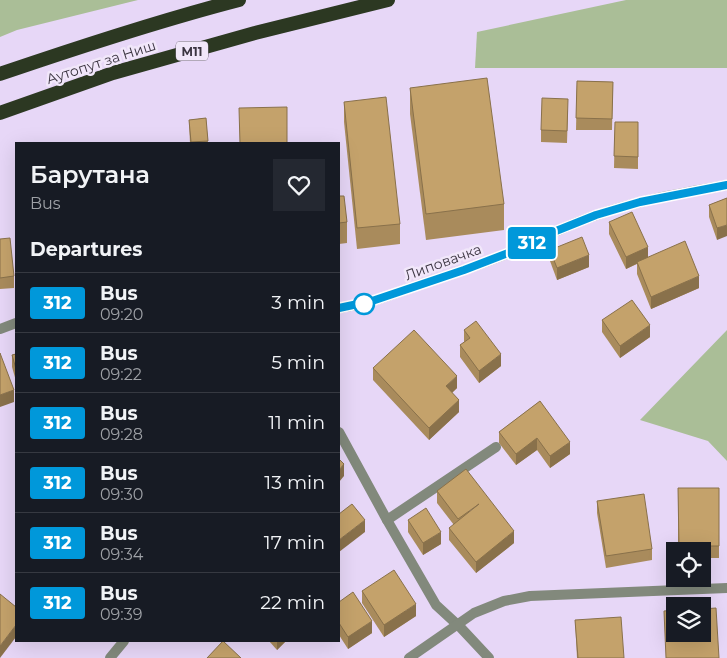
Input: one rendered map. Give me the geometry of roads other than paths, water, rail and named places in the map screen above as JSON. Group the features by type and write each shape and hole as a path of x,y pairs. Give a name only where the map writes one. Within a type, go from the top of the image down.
{"highway":[{"name":"Аутопут за Ниш","path":"0,74 85,45 182,15 239,0"},
{"name":"Аутопут за Ниш","path":"0,113 113,73 264,31 388,0"}],"street":[{"name":"Липовачка","path":"340,308 361,304 464,270 516,250 551,233 596,215 640,202 727,185"},
{"path":"0,329 15,323"},
{"path":"340,434 436,605 489,658"},
{"path":"387,520 496,447"},
{"path":"409,658 457,624 486,607 504,601 530,596 727,588"},
{"path":"110,658 123,642"}]}
